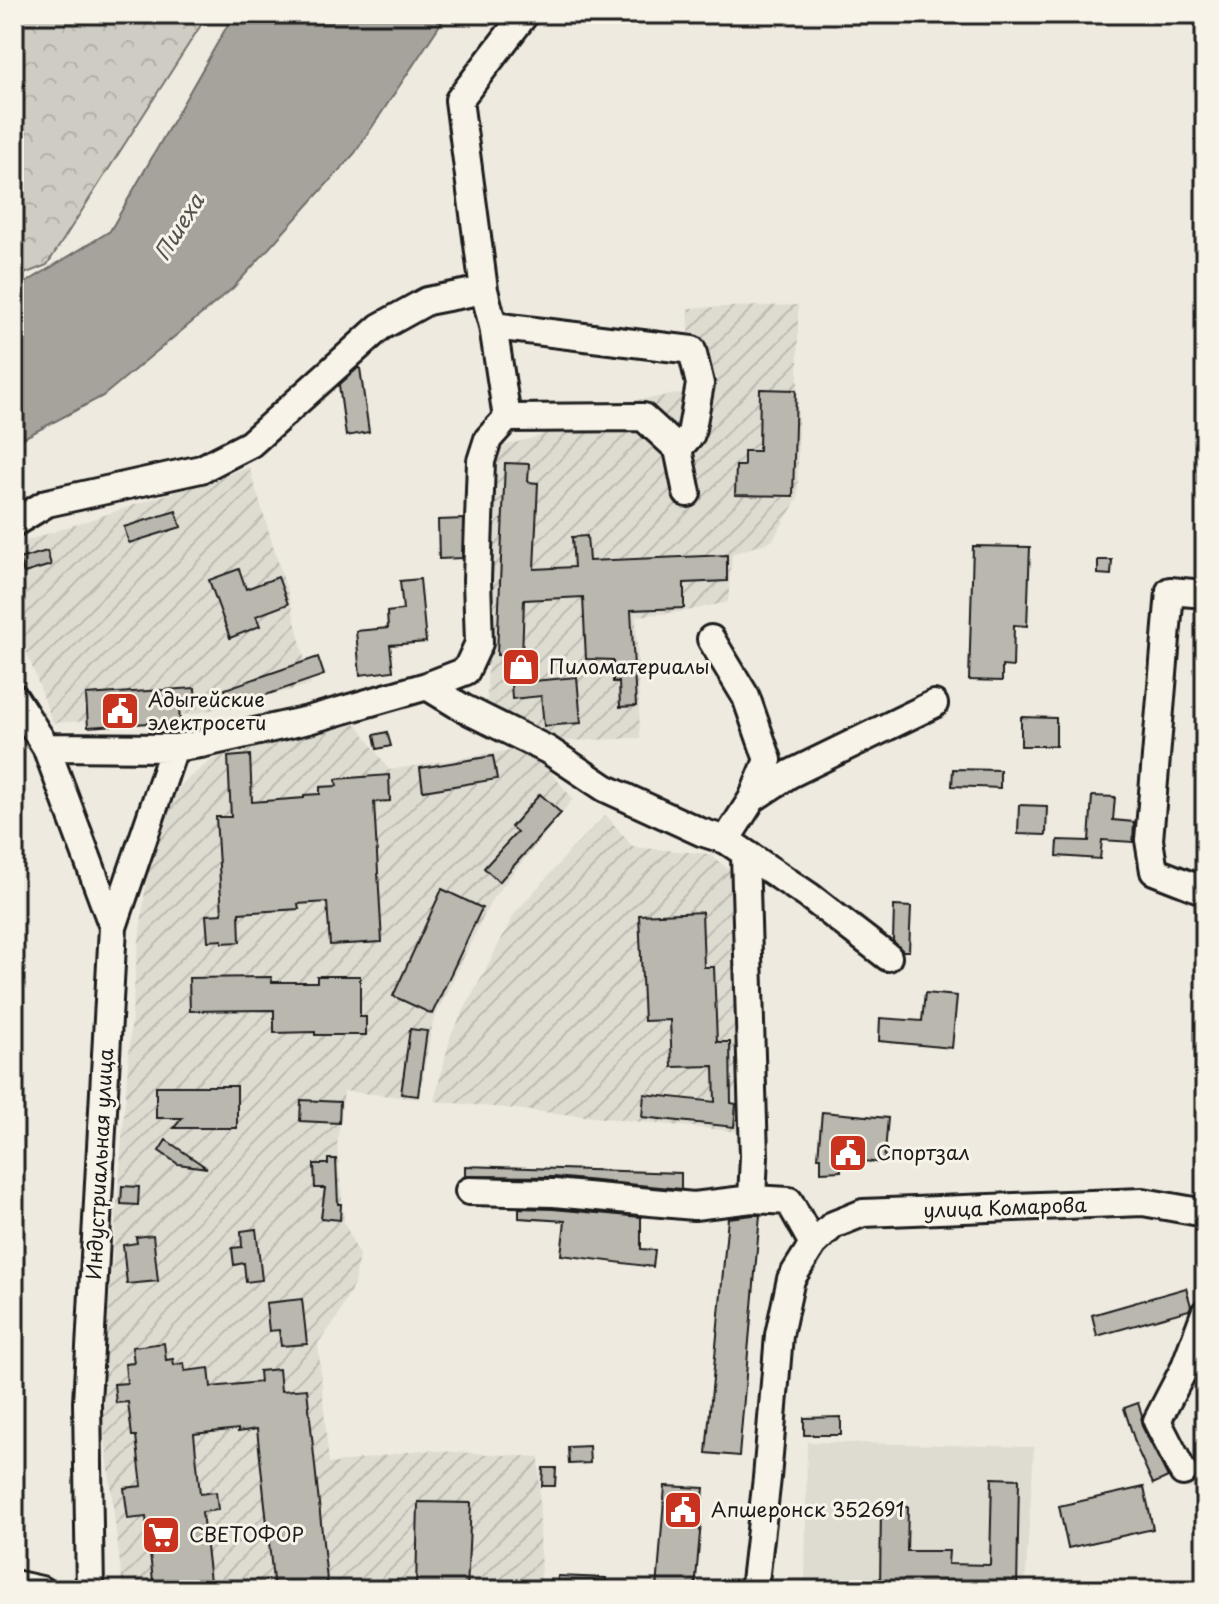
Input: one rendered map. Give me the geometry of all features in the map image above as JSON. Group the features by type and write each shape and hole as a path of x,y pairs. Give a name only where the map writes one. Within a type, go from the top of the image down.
{"street":[{"path":"507,418 493,326 484,290 459,100 525,14"},
{"path":"14,523 47,503 201,469 250,444 380,327 427,301 484,290"},
{"path":"493,326 692,350 700,384 691,434 678,449"},
{"path":"46,747 174,748 308,720 427,686 466,671 479,643 477,580 481,461 488,439 507,418 643,417 678,449 687,493"},
{"path":"1205,594 1170,591 1149,840 1154,871 1205,889"},
{"path":"711,639 746,697 768,760 736,848 754,1156 752,1199"},
{"path":"427,686 463,708 548,750 605,788 736,848 809,896 888,957"},
{"path":"14,697 46,747 113,927"},
{"path":"752,799 790,774 934,704"},
{"name":"Индустриальная улица","path":"90,1590 87,1403 113,927 174,748"},
{"path":"469,1191 554,1193 694,1206 752,1199 789,1201 813,1244 791,1279 779,1335 754,1590"},
{"name":"улица Комарова","path":"813,1244 833,1225 863,1213 1143,1202 1205,1213"},
{"path":"1183,1472 1157,1421 1184,1369 1205,1313"},
{"path":"14,1584 41,1590"}],"shaded area":[{"path":"798,305 798,498 772,541 732,554 728,602 682,612 636,616 640,738 567,741 487,713 490,449 541,436 543,413 692,392 688,308"},
{"path":"249,467 289,597 311,685 194,714 53,723 14,618 14,545"},
{"path":"357,724 389,770 530,747 573,799 492,899 433,1021 419,1099 344,1091 337,1145 344,1222 359,1255 354,1284 336,1320 318,1343 329,1464 421,1450 539,1457 541,1590 123,1590 101,1403 136,965 154,819 184,782 214,758"},
{"path":"606,815 633,847 709,854 732,872 744,897 741,1132 434,1101 451,1035 515,913"},
{"path":"807,1442 1034,1447 1025,1590 805,1590"}],"green space":[{"path":"14,14 208,14 47,265 14,278"}],"water":[{"name":"Пшеха","path":"234,14 447,14 355,153 233,288 103,396 14,443 14,290 110,231"}],"building":[{"path":"358,368 369,432 346,436 339,385"},
{"path":"760,389 796,390 793,496 735,495 736,466 744,466 744,451 759,451"},
{"path":"505,463 529,464 528,482 538,483 534,569 574,567 572,537 587,536 589,561 727,555 727,581 684,583 684,608 631,610 636,706 620,707 619,682 613,682 613,660 586,659 583,597 524,600 522,656 497,655"},
{"path":"176,511 181,527 129,543 124,527"},
{"path":"463,519 462,558 439,559 438,520"},
{"path":"973,546 1030,547 1027,626 1014,625 1013,667 1002,666 1002,681 969,680"},
{"path":"47,551 51,565 24,573 19,559"},
{"path":"1098,560 1112,560 1111,575 1098,574"},
{"path":"239,569 246,589 278,577 288,604 256,616 260,626 230,638 209,580"},
{"path":"420,579 426,642 390,645 393,671 360,675 356,631 388,628 387,612 403,610 400,581"},
{"path":"318,657 324,675 231,707 225,689"},
{"path":"577,677 581,723 544,726 541,696 512,699 511,683"},
{"path":"195,688 196,707 179,708 180,721 88,727 86,695"},
{"path":"1021,717 1056,718 1056,746 1021,746"},
{"path":"387,732 391,746 377,749 374,735"},
{"path":"250,755 252,802 320,794 320,787 337,786 336,779 389,775 390,801 374,802 382,942 330,945 327,902 298,904 299,909 239,913 240,942 208,941 206,915 222,914 216,817 231,817 228,757"},
{"path":"493,756 497,779 423,791 420,768"},
{"path":"953,769 1000,770 1000,788 952,786"},
{"path":"540,794 561,813 499,882 484,868 517,832 511,827"},
{"path":"1092,796 1115,797 1113,820 1134,822 1133,842 1102,840 1100,859 1057,856 1058,840 1089,841"},
{"path":"1019,805 1047,806 1046,835 1018,834"},
{"path":"442,889 482,908 432,1014 393,996"},
{"path":"894,906 911,907 909,951 903,951 893,941"},
{"path":"702,912 704,967 714,967 717,1042 730,1042 731,1103 736,1104 734,1127 642,1117 644,1094 715,1102 714,1066 672,1067 670,1020 644,1021 639,915"},
{"path":"317,976 360,976 360,1017 366,1017 366,1035 274,1033 274,1010 190,1011 189,978 271,977 272,982 317,982"},
{"path":"925,993 957,996 952,1048 879,1041 880,1018 922,1021"},
{"path":"410,1029 427,1031 418,1096 401,1094"},
{"path":"156,1086 237,1086 237,1128 174,1128 182,1118 156,1118"},
{"path":"301,1100 340,1102 339,1123 300,1121"},
{"path":"822,1112 888,1118 884,1163 840,1159 841,1171 821,1172 821,1157 818,1157"},
{"path":"166,1140 207,1168 178,1164 159,1151"},
{"path":"328,1159 336,1159 340,1220 321,1218 325,1188 315,1188 314,1164 328,1164"},
{"path":"465,1166 681,1173 681,1189 554,1177 465,1176"},
{"path":"122,1186 139,1187 138,1205 121,1204"},
{"path":"519,1208 641,1217 641,1249 655,1250 653,1267 561,1255 565,1221 519,1218"},
{"path":"760,1215 739,1456 706,1453 728,1218"},
{"path":"256,1229 262,1280 246,1282 244,1263 234,1265 232,1248 242,1247 241,1231"},
{"path":"153,1235 158,1281 127,1284 123,1245 137,1243 136,1237"},
{"path":"1186,1288 1191,1306 1189,1310 1097,1336 1092,1315"},
{"path":"302,1299 307,1344 281,1346 279,1330 269,1331 266,1303"},
{"path":"164,1343 166,1360 173,1359 174,1365 184,1363 185,1371 209,1368 211,1387 260,1382 259,1371 279,1369 281,1391 307,1389 328,1590 274,1590 257,1429 238,1432 238,1429 194,1434 200,1494 216,1492 218,1510 202,1512 211,1590 154,1590 146,1517 128,1519 124,1488 142,1486 128,1402 116,1403 114,1384 127,1383 125,1364 134,1363 132,1347"},
{"path":"1138,1403 1143,1428 1168,1477 1153,1484 1124,1408"},
{"path":"841,1417 841,1435 804,1435 804,1418"},
{"path":"589,1446 590,1463 569,1464 568,1447"},
{"path":"543,1468 556,1468 555,1486 542,1486"},
{"path":"992,1478 1019,1479 1017,1590 880,1590 881,1506 908,1507 907,1551 949,1551 948,1564 990,1565"},
{"path":"665,1486 704,1488 695,1590 657,1590"},
{"path":"1144,1487 1153,1529 1068,1548 1059,1506"},
{"path":"418,1502 471,1503 467,1590 416,1590"},
{"path":"558,1576 606,1578 605,1590 557,1590"}],"place":[{"name":"Пиломатериалы","path":"521,667"},
{"name":"Адыгейские электросети","path":"120,711"},
{"name":"Спортзал","path":"848,1153"},
{"name":"Апшеронск 352691","path":"683,1510"},
{"name":"СВЕТОФОР","path":"161,1535"}]}
